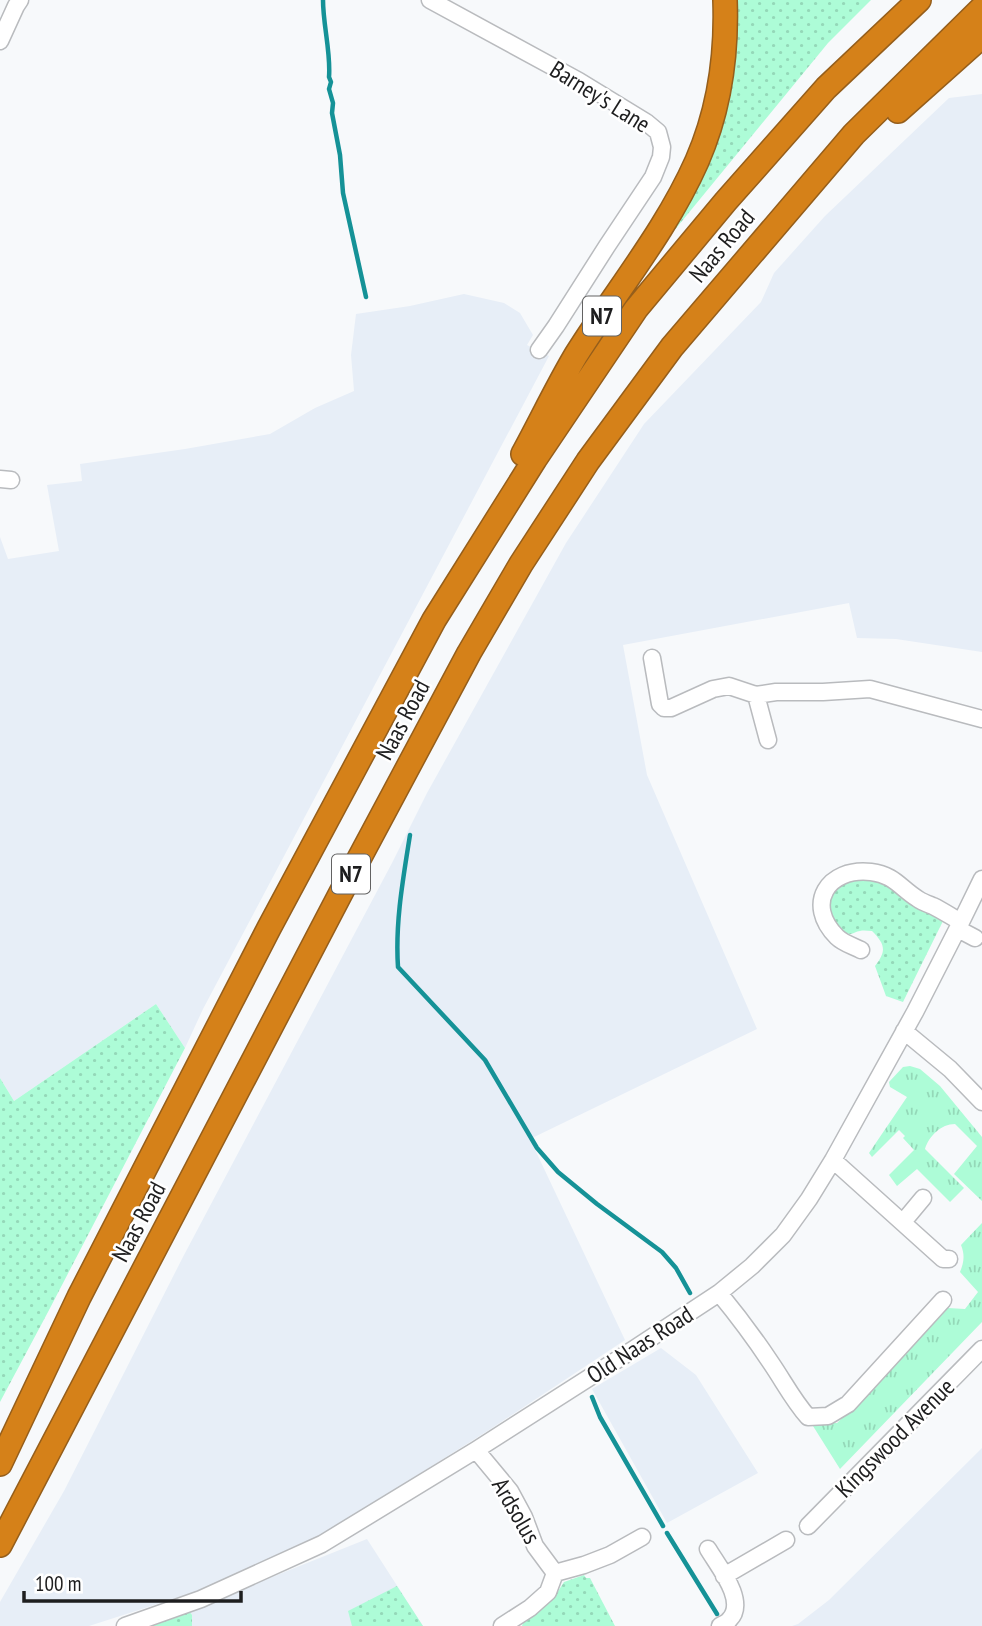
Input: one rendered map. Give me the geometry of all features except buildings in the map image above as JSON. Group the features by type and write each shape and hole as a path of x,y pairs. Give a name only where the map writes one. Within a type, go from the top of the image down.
{"highway":[{"name":"N7","path":"434,620 575,358 669,214 696,162 710,125 723,62 725,0"},
{"name":"Naas Road","path":"0,1464 91,1272 269,928 434,620 535,459 636,309 726,201 826,88 919,0"},
{"name":"Naas Road","path":"0,1545 345,885 469,653 521,564 588,461 672,347 854,134 982,8"},
{"name":"N7","path":"761,241 923,87 982,36"}],"street":[{"path":"0,41 20,0"},
{"name":"Barney's Lane","path":"430,0 579,81 658,132 662,147 661,157 653,177 539,350"},
{"path":"652,659 660,704 664,708 671,708 729,686 756,695 870,689 982,719"},
{"path":"756,695 768,740"},
{"path":"861,950 838,939 822,914 824,891 830,883 854,873 885,875 900,883 917,899 935,907 975,938"},
{"name":"Old Naas Road","path":"125,1626 201,1599 322,1544 476,1450 719,1293 752,1266 783,1235 833,1160 960,926 982,879"},
{"path":"904,1031 950,1069 982,1102"},
{"path":"833,1160 943,1259 948,1259"},
{"path":"903,1222 923,1198"},
{"path":"719,1293 736,1313 795,1402 808,1417 828,1416 848,1404 943,1300"},
{"name":"Kingswood Avenue","path":"808,1527 982,1349"},
{"name":"Ardsolus","path":"476,1450 510,1492 524,1517 535,1546 555,1573"},
{"path":"506,1625 548,1592 555,1573 610,1555 642,1536"},
{"path":"724,1576 786,1540"},
{"path":"708,1549 735,1595 737,1608 730,1620 720,1626"}],"shaded area":[{"path":"982,94 982,652 896,639 857,638 849,603 623,645 647,775 757,1029 530,1139 625,1340 313,1541 201,1590 89,1626 0,1626 0,1602 64,1491 184,1255 427,793 566,543 644,424 761,302 774,273 825,216 949,98"},
{"path":"464,294 504,303 520,313 533,335 527,345 549,356 203,1009 185,1048 156,1004 14,1101 0,1078 0,537 8,559 59,551 47,485 82,481 80,464 270,434 315,408 354,391 351,355 356,314"},
{"path":"661,1348 696,1375 758,1473 667,1523 592,1389"},
{"path":"982,1448 982,1626 792,1626 829,1600"},
{"path":"367,1539 423,1626 143,1626 210,1602"}],"green space":[{"path":"733,0 871,0 828,43 664,243 702,174"},
{"path":"863,879 888,884 920,910 943,921 903,1002 886,996 875,966 883,948 872,931 846,933 833,919 829,910 831,895 836,889"},
{"path":"156,1004 185,1048 0,1402 0,1078 14,1101"},
{"path":"903,1067 920,1069 940,1086 982,1137 982,1201 954,1174 977,1146 955,1124 936,1132 925,1149 964,1188 950,1202 917,1169 897,1186 889,1175 914,1150 899,1130 872,1157 869,1153 907,1097 890,1087 889,1082"},
{"path":"982,1223 982,1322 840,1469 813,1426 837,1423 879,1383 948,1308 965,1309 978,1292 960,1272 964,1259 961,1245"},
{"path":"584,1575 590,1578 615,1626 522,1626 553,1599 564,1582"},
{"path":"397,1586 423,1626 352,1626 348,1611"},
{"path":"189,1611 192,1615 192,1626 143,1626"}],"waterway":[{"path":"323,0 331,82 329,89 343,193 366,297"},
{"path":"410,835 402,884 398,967 485,1060 537,1148 558,1172 662,1252 676,1268 690,1293"},
{"path":"592,1397 600,1417 663,1526"},
{"path":"667,1533 717,1614"}]}
